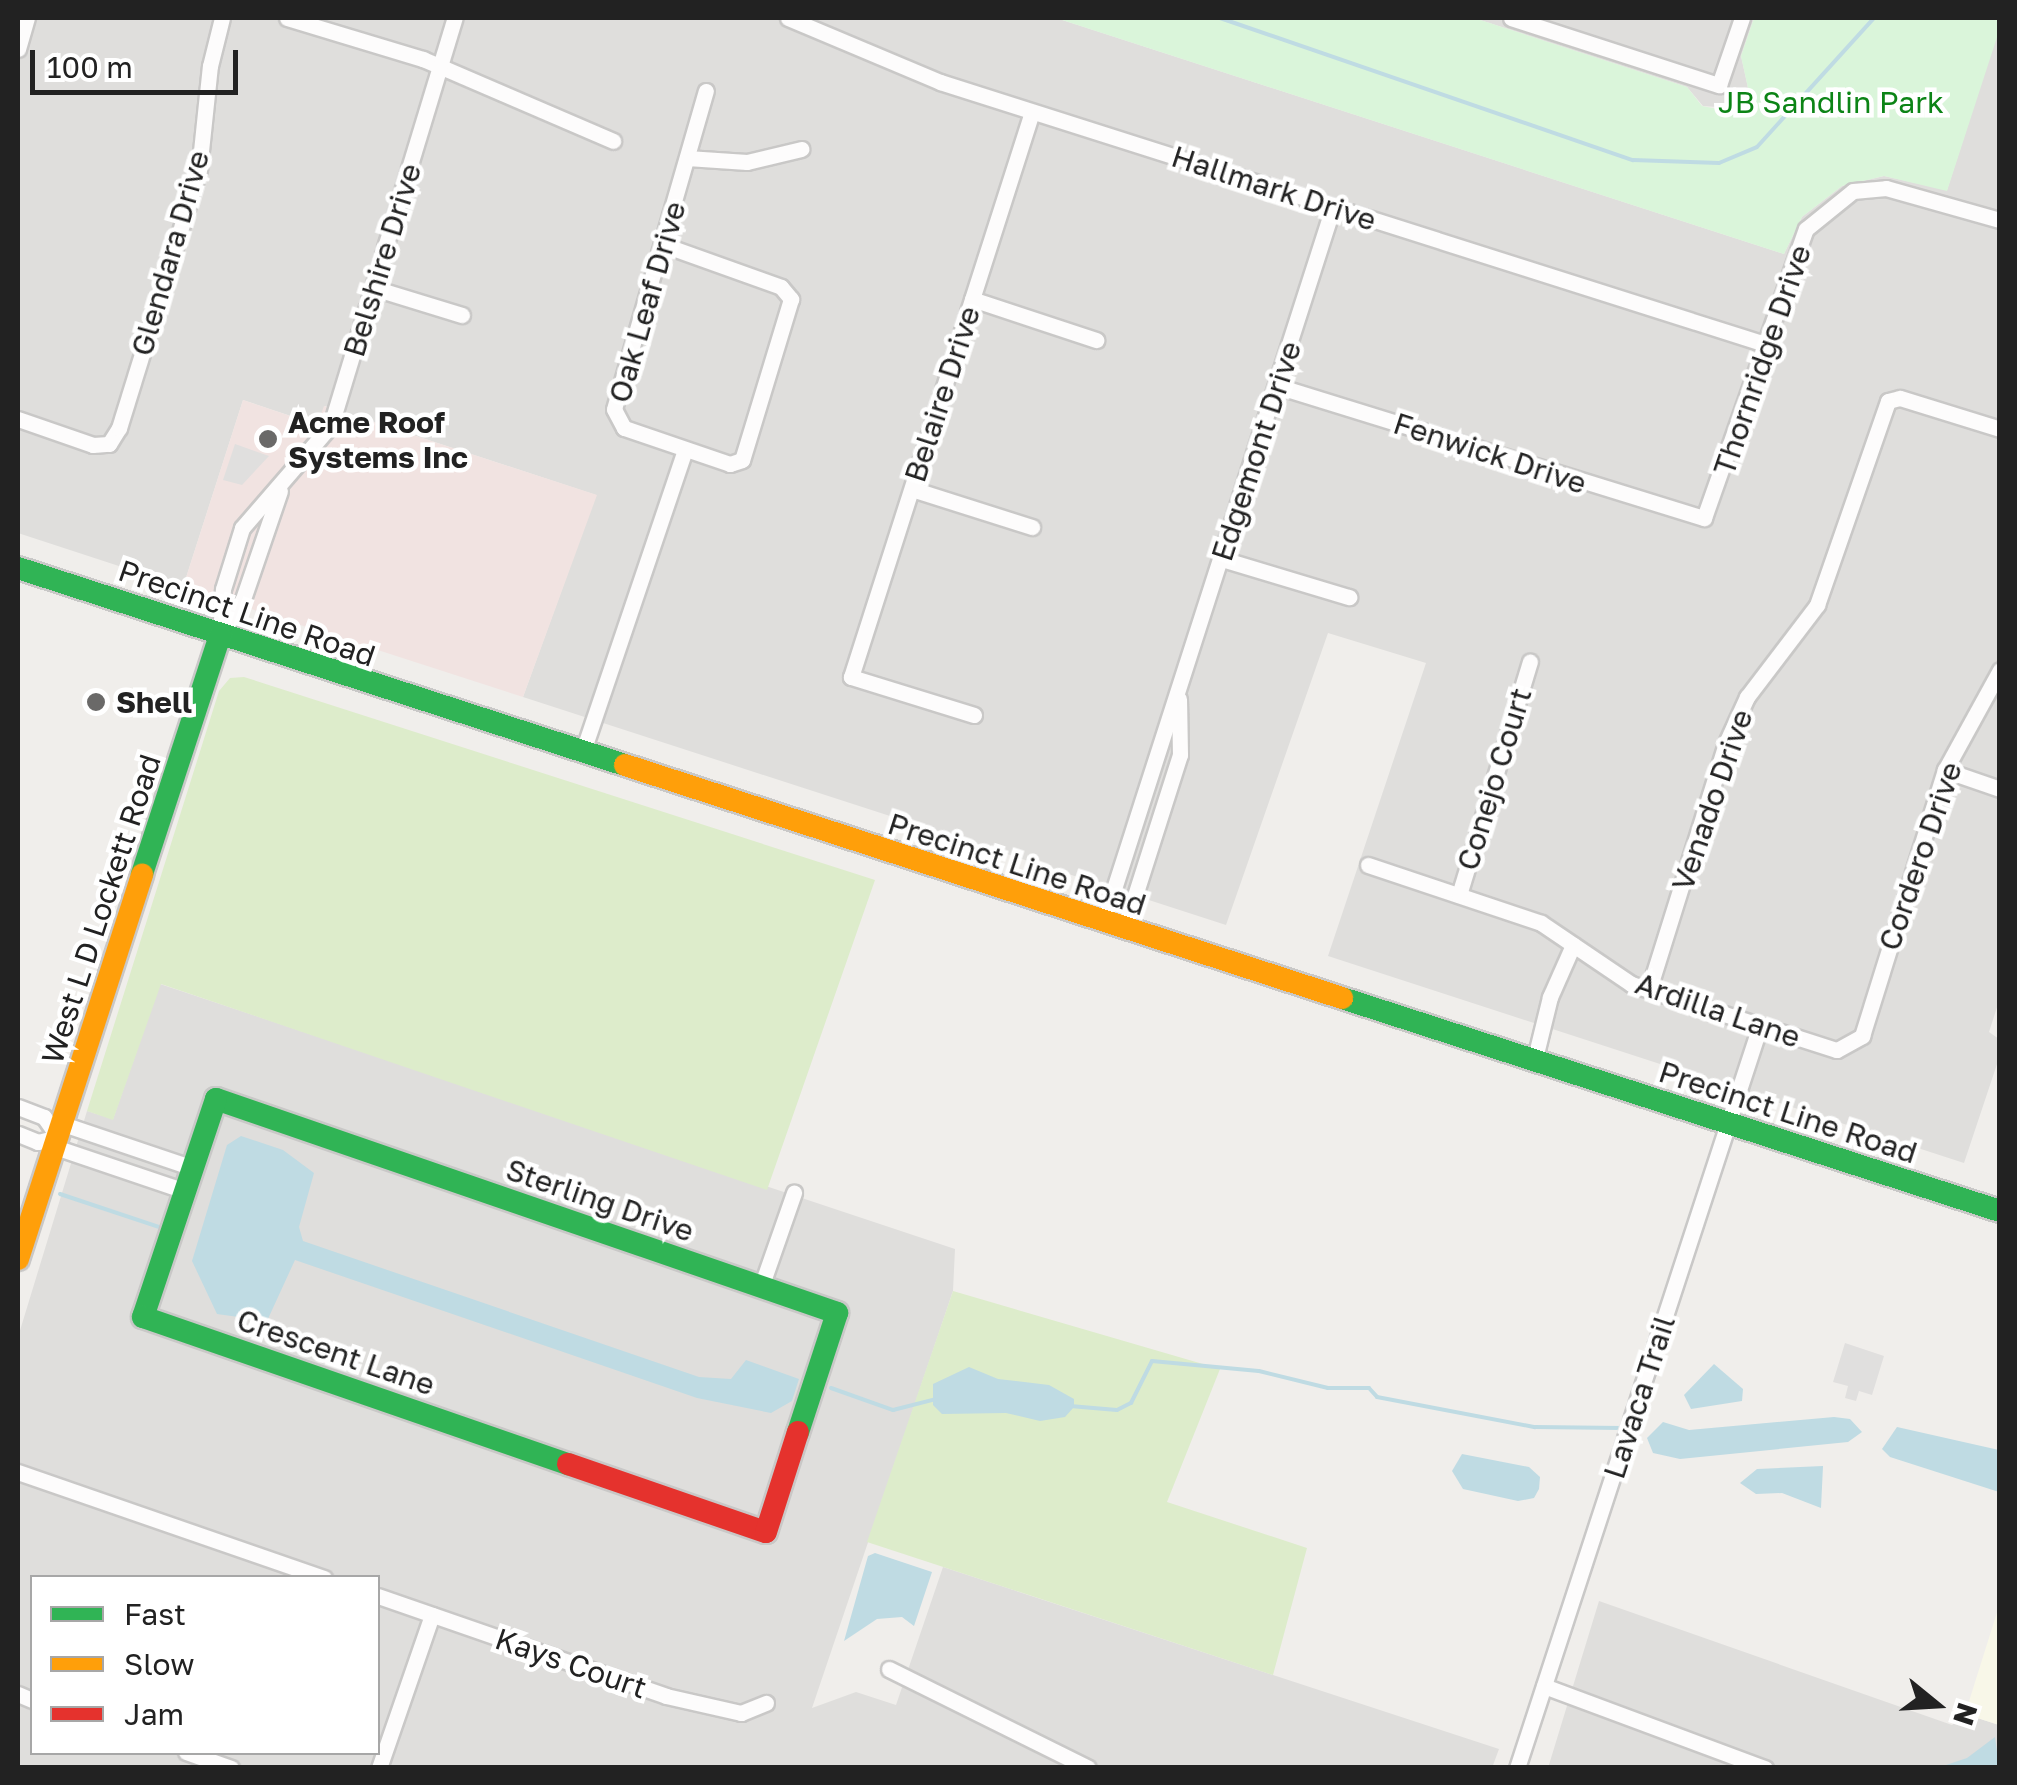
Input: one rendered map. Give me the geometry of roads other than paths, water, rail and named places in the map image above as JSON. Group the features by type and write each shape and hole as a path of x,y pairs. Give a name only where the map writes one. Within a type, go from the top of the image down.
{"main road":[{"name":"Precinct Line Road","path":"18,568 2000,1212"},
{"name":"West L D Lockett Road","path":"18,1259 220,635"},
{"name":"Sterling Drive","path":"185,1190 216,1100 837,1313 766,1532"},
{"name":"Crescent Lane","path":"185,1190 143,1317 766,1532"}],"street":[{"path":"18,49 28,18"},
{"name":"Glendara Drive","path":"18,419 94,445 108,444 119,428 199,170 210,66 222,18"},
{"path":"287,18 440,66 613,141"},
{"name":"Belshire Drive","path":"220,635 243,599 282,487 331,425 456,18"},
{"name":"Hallmark Drive","path":"788,18 940,82 1765,344"},
{"path":"1511,18 1720,84 1742,18"},
{"name":"Oak Leaf Drive","path":"664,245 780,287 791,299 742,460 730,464 624,428 614,409 706,91"},
{"name":"Belaire Drive","path":"974,715 851,676 1032,112"},
{"path":"687,158 747,162 801,150"},
{"name":"Thornridge Drive","path":"1704,518 1806,229 1854,191 1886,188 2000,220"},
{"name":"Edgemont Drive","path":"1113,926 1180,756 1178,695 1333,207"},
{"path":"374,288 462,315"},
{"path":"972,299 1096,340"},
{"name":"Fenwick Drive","path":"1278,386 1704,518"},
{"name":"Venado Drive","path":"1648,989 1726,744 1747,698 1817,605 1888,401 1900,398 2000,429"},
{"path":"582,754 685,450"},
{"path":"912,489 1032,527"},
{"path":"1222,559 1349,598"},
{"name":"Conejo Court","path":"1459,895 1530,662"},
{"name":"Cordero Drive","path":"1852,1044 1862,1036 1945,770 2000,670"},
{"path":"1945,770 2000,789"},
{"name":"Ardilla Lane","path":"1368,864 1541,923 1572,946 1648,989 1837,1050 1852,1044"},
{"path":"1534,1062 1550,997 1572,946"},
{"name":"Lavaca Trail","path":"1517,1768 1760,1026"},
{"path":"18,1107 44,1118 59,1136 185,1190"},
{"path":"18,1134 38,1142 59,1136 193,1168"},
{"path":"761,1287 794,1192"},
{"path":"18,1472 315,1575"},
{"name":"Kays Court","path":"380,1597 666,1696 741,1713 766,1703"},
{"path":"379,1768 432,1615"},
{"path":"889,1669 1088,1768"},
{"path":"1544,1686 1764,1768"},
{"path":"195,1755 232,1768"}],"water":[{"path":"241,1136 283,1150 314,1173 299,1227 303,1241 699,1377 731,1379 746,1360 799,1379 792,1401 771,1413 697,1398 295,1260 267,1321 217,1314 192,1261 227,1145"},
{"path":"1714,1364 1743,1389 1742,1401 1691,1409 1684,1395"},
{"path":"969,1367 998,1379 1049,1385 1074,1399 1074,1407 1065,1417 1040,1421 1006,1413 942,1414 933,1405 933,1384"},
{"path":"1834,1417 1850,1419 1862,1432 1848,1442 1680,1459 1653,1453 1647,1438 1663,1422 1689,1430"},
{"path":"1897,1427 1999,1450 1999,1492 1890,1457 1882,1449"},
{"path":"1462,1454 1529,1467 1540,1477 1539,1489 1534,1498 1518,1501 1463,1489 1452,1471"},
{"path":"1823,1466 1821,1508 1782,1493 1756,1494 1740,1483 1757,1469"},
{"path":"875,1553 932,1572 914,1626 902,1617 877,1619 844,1641 868,1556"},
{"path":"1995,1737 1999,1767 1940,1767 1967,1758"}],"waterway":[{"path":"1220,18 1633,160 1719,163 1757,147 1874,18"},
{"path":"60,1194 159,1227"},
{"path":"1070,1406 1117,1410 1131,1403 1152,1361 1259,1371 1328,1388 1369,1388 1377,1397 1535,1427 1621,1428"},
{"path":"831,1388 893,1410 936,1399"}],"place":[{"name":"Acme Roof Systems Inc","path":"268,439"},
{"name":"Shell","path":"96,702"}],"park label":[{"name":"JB Sandlin Park","path":"1831,102"}]}
